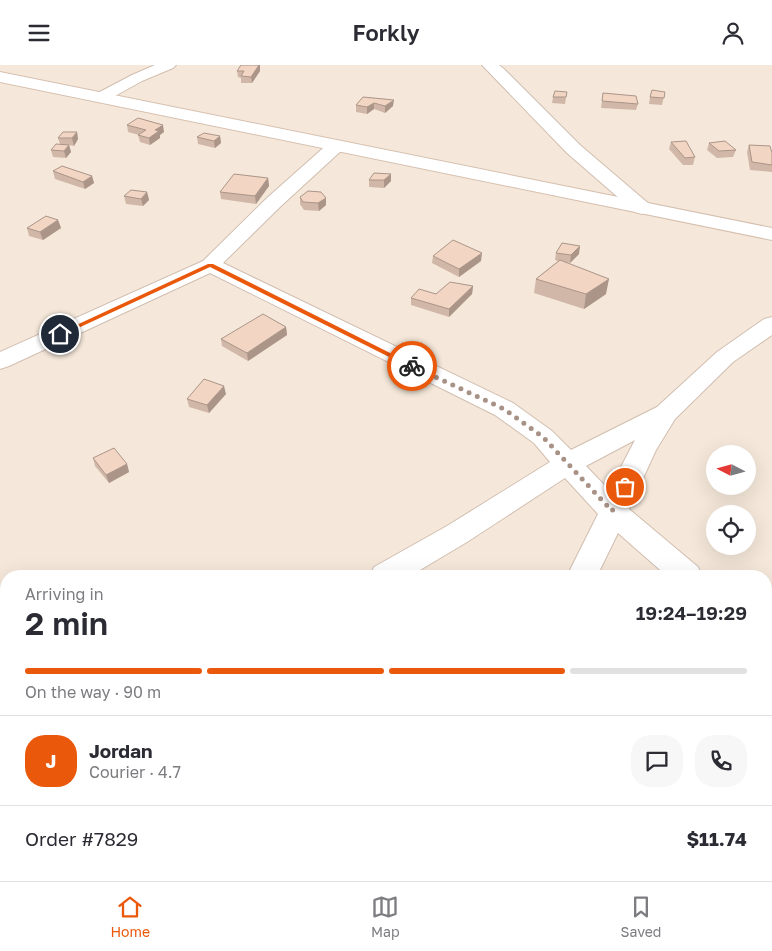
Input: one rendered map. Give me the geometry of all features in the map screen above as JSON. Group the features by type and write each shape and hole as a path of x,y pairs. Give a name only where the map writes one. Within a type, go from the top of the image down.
{"street":[{"path":"100,98 137,78 168,65"},
{"path":"490,65 510,81 551,128 591,167 642,208"},
{"path":"0,77 772,234"},
{"path":"0,361 210,265 274,202 336,146"},
{"path":"210,265 307,315 504,409 543,437 612,511 680,570"},
{"path":"585,570 643,449 666,413 725,357 772,324"},
{"path":"395,570 457,534 569,463 666,413"}],"shaded area":[{"path":"0,65 772,65 772,570 0,570"}],"building":[{"path":"241,65 259,65 251,77 241,76 244,71 237,71"},
{"path":"652,90 665,92 664,98 650,97"},
{"path":"555,91 567,92 566,97 553,97"},
{"path":"603,93 636,96 638,104 602,101"},
{"path":"363,97 394,100 385,106 374,103 367,107 356,105"},
{"path":"138,118 163,125 155,130 159,131 149,138 138,135 146,130 127,125"},
{"path":"63,132 77,132 72,138 58,138"},
{"path":"204,133 220,136 214,141 197,137"},
{"path":"686,141 695,157 685,158 671,142"},
{"path":"725,141 736,150 719,151 709,143"},
{"path":"56,144 69,145 64,151 51,150"},
{"path":"749,145 770,146 772,165 752,162"},
{"path":"62,166 92,176 83,182 53,171"},
{"path":"374,173 391,174 384,180 369,180"},
{"path":"234,174 268,178 255,196 220,192"},
{"path":"131,190 147,192 141,199 124,196"},
{"path":"308,191 321,192 326,198 318,203 303,202 300,197"},
{"path":"46,216 58,220 40,232 27,228"},
{"path":"453,240 482,253 459,269 433,256"},
{"path":"562,243 580,246 571,255 556,253"},
{"path":"560,260 609,279 586,294 536,279"},
{"path":"450,282 473,286 449,309 411,298 419,289 436,294"},
{"path":"263,314 286,327 247,353 221,339"},
{"path":"204,379 224,386 207,405 187,399"},
{"path":"114,448 127,464 106,475 93,458"}],"way so far":[{"path":"412,366 504,409 543,437 612,511 625,487"}],"route":[{"path":"60,334 210,265 412,366"}]}
